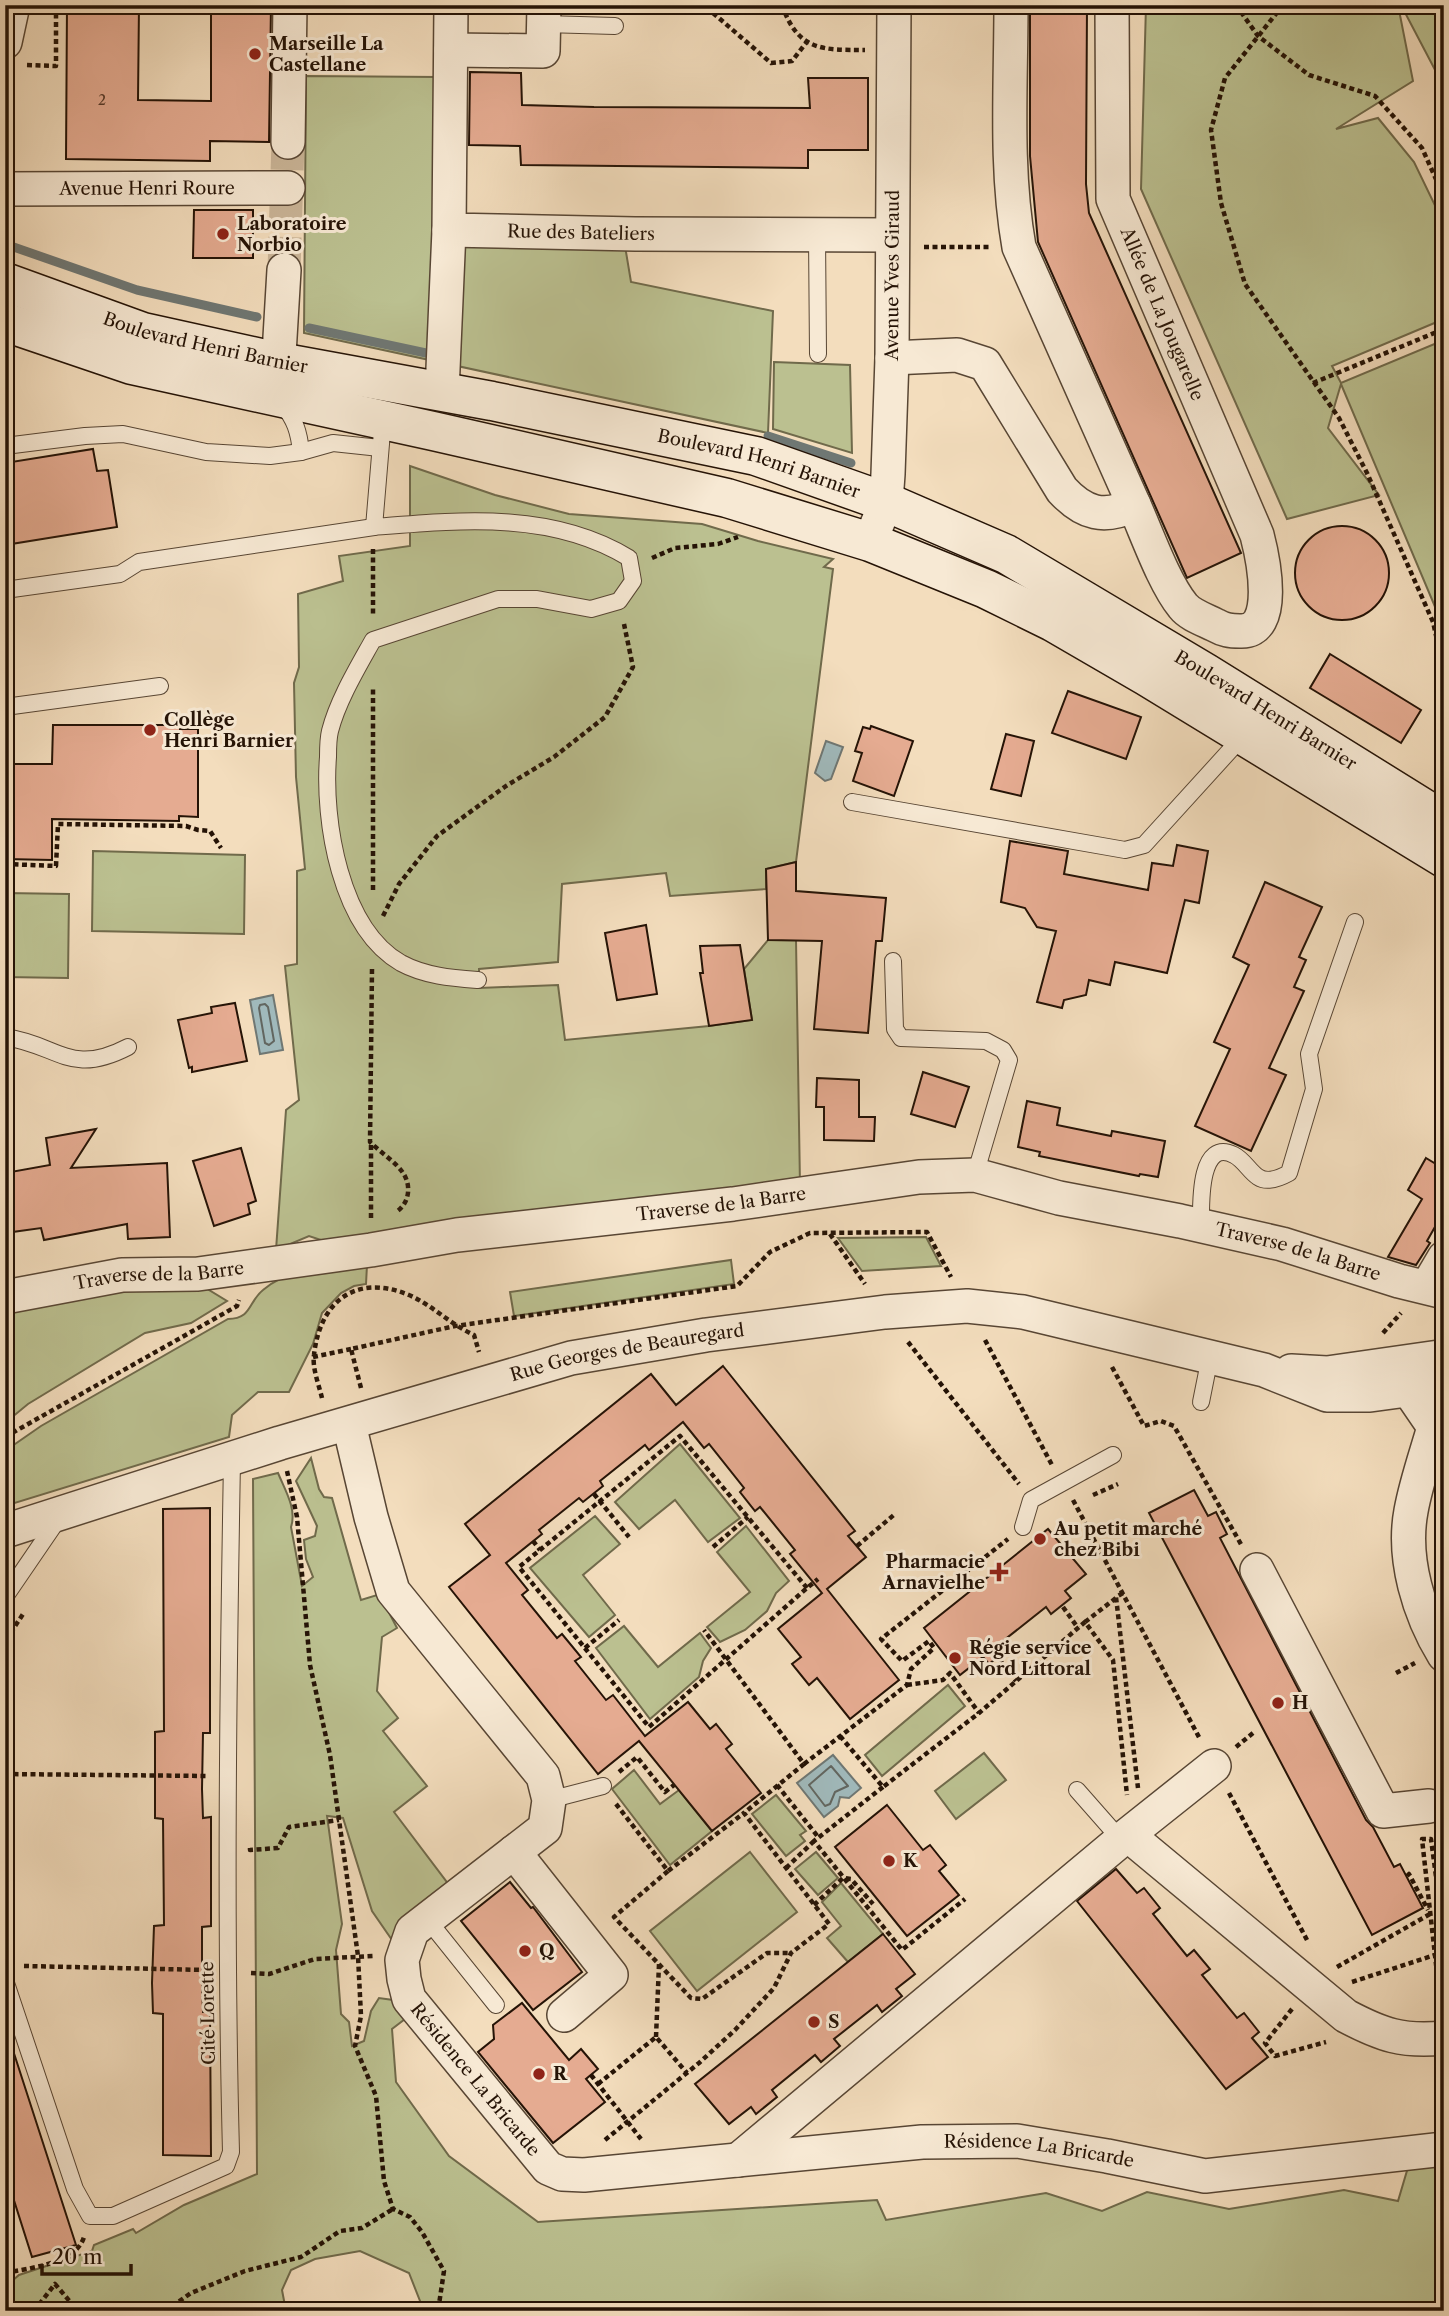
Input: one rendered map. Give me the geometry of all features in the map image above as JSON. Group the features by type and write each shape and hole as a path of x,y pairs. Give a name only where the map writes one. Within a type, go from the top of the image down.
{"main road":[{"name":"Boulevard Henri Barnier","path":"5,282 277,380 382,434 727,498 870,542 986,589 1053,622 1146,676 1255,723 1444,821"},
{"name":"Boulevard Henri Barnier","path":"5,322 131,365 277,380 442,392 756,456 886,502 1006,554 1255,723 1444,858"}],"street":[{"path":"12,54 13,5"},
{"path":"288,142 290,5"},
{"path":"442,392 449,230 451,5"},
{"name":"Avenue Yves Giraud","path":"870,542 886,502 892,358 894,5"},
{"path":"892,358 957,355 985,364 1062,489 1075,504 1093,512 1116,514 1134,505 1019,247 1012,207 1011,176 1012,5"},
{"name":"Allée de La Jougarelle","path":"1112,5 1113,199 1257,535 1264,561 1265,612 1260,624 1248,632 1224,630 1185,609 1175,595 1134,505"},
{"path":"451,50 543,51 544,14"},
{"name":"Avenue Henri Roure","path":"5,189 288,188"},
{"name":"Rue des Bateliers","path":"449,230 817,234 892,241"},
{"path":"277,380 284,271"},
{"name":"Traverse de la Barre","path":"5,1297 122,1275 198,1274 457,1235 733,1204 919,1177 975,1175 1059,1198 1282,1244 1399,1281 1435,1289 1444,1258"},
{"name":"Rue Georges de Beauregard","path":"5,1531 280,1443 571,1358 706,1335 885,1312 967,1306 1023,1312 1264,1370 1327,1395 1370,1395 1444,1385"},
{"path":"1444,1358 1416,1376 1408,1389 1439,1427 1410,1512 1409,1566 1431,1634 1444,1655"},
{"name":"Rue Georges de Beauregard","path":"1264,1370 1327,1373 1444,1358"},
{"path":"349,1424 371,1517 393,1591 543,1776 549,1800 545,1828 412,1931 402,1960"},
{"path":"1257,1570 1383,1811 1439,1808"},
{"path":"738,2160 1130,1827 1214,1766"},
{"path":"1130,1827 1306,1987 1346,2016 1377,2033 1416,2041 1444,2038"},
{"path":"514,1852 611,1975 564,2015"},
{"name":"Résidence La Bricarde","path":"402,1960 409,1999 548,2168 562,2174 584,2175 922,2142 1017,2141 1205,2176 1444,2149"}],"lane":[{"path":"544,14 615,26"},
{"path":"817,234 818,355"},
{"path":"277,380 294,418 300,436 301,452"},
{"path":"5,446 123,434 206,452 270,456 382,434 374,536"},
{"path":"5,590 120,574 139,562 374,536 474,521 521,523 570,531 609,545 629,558 633,581 619,601 591,609 537,599 498,599 373,640 352,679 330,731 326,779 331,838 351,903 372,939 401,963 438,977 478,980"},
{"path":"5,707 160,686"},
{"path":"852,802 1125,850 1144,845 1255,723"},
{"path":"1201,1226 1203,1175 1210,1159 1220,1153 1232,1154 1259,1179 1276,1180 1289,1173 1314,1089 1309,1054 1355,922"},
{"path":"893,961 895,1029 901,1038 986,1041 1003,1050 1009,1060 975,1175"},
{"path":"5,1037 16,1038 65,1057 87,1061 106,1058 128,1047"},
{"path":"1201,1402 1210,1357"},
{"path":"1023,1527 1031,1500 1113,1455"},
{"name":"Cité Lorette","path":"90,2216 113,2216 226,2166 231,2152 226,1970 226,1776 232,1460"},
{"path":"5,1597 62,1512"},
{"path":"549,1800 603,1786"},
{"path":"1077,1790 1130,1827"},
{"path":"427,1919 496,2005"},
{"path":"5,1980 75,2189 90,2216"}],"path":[{"path":"12,54 56,66 56,5"},
{"path":"782,5 788,22 806,43 827,50 894,50"},
{"path":"1236,5 1258,36 1309,75 1375,96 1422,148 1444,197"},
{"path":"1283,5 1225,78 1211,130 1222,203 1245,284 1339,418 1367,473 1433,622 1444,671"},
{"path":"713,13 771,63 792,61 806,43"},
{"path":"892,241 1019,247"},
{"path":"1313,383 1444,329"},
{"path":"633,581 650,560 675,548 718,544 742,536 737,525"},
{"path":"371,1250 374,536"},
{"path":"372,939 398,884 437,836 506,786 554,757 605,717 633,667 619,601"},
{"path":"5,864 56,866 58,824 186,826 210,831 222,848"},
{"path":"371,1143 404,1173 409,1191 403,1207 389,1217"},
{"path":"371,1218 380,1217"},
{"path":"829,1233 885,1312 1031,1500"},
{"path":"5,1437 237,1306 253,1267"},
{"path":"321,1325 332,1304 349,1292 371,1286 411,1296 435,1311"},
{"path":"1090,1328 1144,1426 1161,1420 1174,1426 1257,1570"},
{"path":"313,1357 351,1349"},
{"path":"807,1588 680,1436 519,1567 649,1727 818,1579"},
{"path":"280,1443 298,1517 310,1665 330,1755 358,1956 361,2016 355,2046 376,2096 384,2180 393,2209 410,2217 422,2232 444,2271 438,2311"},
{"path":"907,1685 911,1669 934,1648 929,1641 902,1661 881,1639 1023,1527 1118,1484"},
{"path":"594,1494 629,1537"},
{"path":"1076,1503 1099,1547"},
{"path":"857,1546 895,1514"},
{"path":"713,1546 748,1517"},
{"path":"533,1541 540,1550"},
{"path":"786,1868 817,1839 979,1713 1123,1593"},
{"path":"1116,1597 1140,1802 1130,1827"},
{"path":"1063,1607 1079,1628"},
{"path":"584,1648 620,1620"},
{"path":"1085,1622 1113,1660 1130,1827"},
{"path":"704,1630 804,1764"},
{"path":"999,1659 1016,1681"},
{"path":"791,1953 767,1953 702,1999 691,1998 614,1917 668,1871 907,1685 943,1679 950,1673 979,1713"},
{"path":"840,1737 883,1787"},
{"path":"668,1871 603,1786 637,1757 664,1791 674,1785"},
{"path":"5,1774 226,1776"},
{"path":"778,1785 843,1878 902,1950 965,1899"},
{"path":"562,2174 736,2030 774,1988 791,1953 829,1924 744,1813"},
{"path":"250,1838 250,1850 278,1848 289,1827 339,1821"},
{"path":"1444,1889 1437,1884 1431,1839 1422,1839 1439,1998 1444,1997"},
{"path":"1407,1876 1409,1874 1430,1914"},
{"path":"843,1878 851,1879 873,1904"},
{"path":"814,1905 843,1878"},
{"path":"1306,1987 1430,1914"},
{"path":"1306,1987 1347,1984 1444,1952"},
{"path":"18,1966 226,1970 269,1974 315,1959 358,1956 402,1960"},
{"path":"659,1964 656,2037 687,2073"},
{"path":"598,2084 656,2037"},
{"path":"591,2075 644,2142"},
{"path":"165,2311 191,2293 245,2270 301,2257 340,2231 362,2228 393,2209"},
{"path":"5,2273 57,2260 75,2252 82,2246 90,2216"},
{"path":"34,2311 55,2284 78,2311"}],"green space":[{"path":"1146,5 1398,5 1413,81 1336,129 1378,118 1414,162 1444,224 1444,319 1332,366 1341,383 1444,340 1444,628 1341,384 1328,428 1379,495 1287,519 1141,189"},
{"path":"1401,5 1444,5 1444,87"},
{"path":"306,76 438,77 438,242 625,246 631,282 773,311 768,433 304,333"},
{"path":"774,362 850,365 852,453 773,429"},
{"path":"410,466 495,495 569,514 702,524 833,559 824,567 833,569 796,862 766,869 766,889 670,896 666,873 562,884 558,962 479,969 479,988 558,985 565,1040 752,1020 744,969 768,940 796,940 800,1185 327,1242 309,1236 276,1250 286,1110 299,1100 285,966 297,964 297,871 305,869 296,777 294,683 299,667 298,594 343,581 339,556 410,546"},
{"path":"93,851 245,855 244,934 92,931"},
{"path":"5,893 69,894 68,978 5,977"},
{"path":"926,1237 941,1266 862,1271 838,1238"},
{"path":"731,1260 734,1284 514,1316 510,1292"},
{"path":"367,1265 366,1284 354,1286 341,1293 322,1313 313,1344 289,1392 258,1392 232,1415 229,1437 5,1506 5,1451 41,1426 228,1319 246,1313 263,1290 286,1276 326,1268"},
{"path":"113,1287 204,1287 227,1301 191,1323 145,1333 28,1404 5,1423 5,1309"},
{"path":"680,1444 740,1518 708,1542 675,1500 639,1529 615,1502"},
{"path":"311,1458 319,1489 324,1497 332,1498 361,1600 377,1595 382,1599 397,1628 382,1637 377,1691 398,1718 383,1731 427,1786 394,1812 449,1885 392,1940 372,1911 343,1818 327,1816 342,1924 336,1950 341,2014 349,2022 352,2046 364,2041 371,2011 379,1998 393,2000 405,2019 392,2029 396,2082 449,2156 538,2222 877,2200 886,2220 1046,2193 1102,2211 1147,2192 1229,2209 1344,2190 1398,2201 1409,2164 1444,2160 1444,2311 424,2311 409,2273 360,2251 315,2259 291,2270 282,2290 286,2311 5,2311 5,2287 19,2275 92,2251 94,2245 133,2229 136,2233 184,2205 257,2174 253,1479 278,1473 291,1506 291,1527 302,1586 313,1577 306,1559 304,1540 315,1536 317,1526 296,1481"},
{"path":"595,1516 620,1544 583,1575 615,1615 589,1637 530,1568"},
{"path":"746,1526 789,1581 776,1593 767,1611 745,1630 720,1642 707,1627 750,1592 717,1552"},
{"path":"624,1626 658,1667 700,1633 711,1648 703,1661 699,1677 650,1719 596,1648"},
{"path":"948,1685 965,1706 882,1776 865,1755"},
{"path":"984,1753 1006,1780 956,1819 935,1791"},
{"path":"634,1770 660,1804 679,1790 712,1831 670,1865 612,1789"},
{"path":"776,1795 806,1831 800,1835 805,1841 786,1856 752,1814"},
{"path":"750,1852 797,1912 697,1991 650,1931"},
{"path":"816,1852 838,1878 818,1895 795,1869"},
{"path":"841,1883 883,1934 848,1962 827,1938 841,1926 822,1902"}],"water":[{"path":"826,741 843,747 831,779 825,781 815,773"},
{"path":"273,995 283,1050 260,1054 250,1000"},
{"path":"833,1755 861,1788 849,1798 840,1797 838,1806 824,1817 797,1783"}],"building":[{"path":"67,5 139,5 138,100 211,101 211,5 271,5 269,142 210,141 210,161 66,159"},
{"path":"1030,5 1087,5 1086,184 1089,213 1241,553 1187,578 1038,242 1030,156"},
{"path":"470,72 521,73 522,105 594,107 810,108 808,78 868,78 868,150 808,150 808,168 521,165 520,146 469,145"},
{"name":"Laboratoire Norbio","path":"194,210 253,210 253,258 193,258"},
{"path":"93,449 97,471 108,470 117,527 5,545 5,463"},
{"path":"1342,526 1360,529 1375,540 1386,555 1389,573 1386,591 1375,606 1360,617 1342,620 1324,617 1309,606 1298,591 1295,573 1298,555 1309,540 1324,529"},
{"path":"1330,654 1421,710 1401,743 1310,688"},
{"path":"1068,691 1141,717 1126,759 1052,733"},
{"path":"53,725 180,725 180,729 198,729 198,817 179,816 179,821 52,819 52,860 5,859 5,764 52,764"},
{"path":"871,726 913,741 894,796 853,781 862,753 855,751 863,727 870,729"},
{"path":"1006,734 1034,741 1021,796 991,789"},
{"path":"1010,841 1068,851 1064,874 1148,890 1152,863 1173,866 1177,845 1208,851 1199,903 1185,900 1167,973 1115,962 1110,985 1089,980 1086,995 1064,1000 1062,1008 1037,1002 1056,931 1037,927 1025,908 1001,902"},
{"path":"796,862 796,891 886,898 882,941 876,941 868,1033 814,1029 822,941 768,940 766,869"},
{"path":"1265,882 1322,907 1299,957 1306,960 1294,987 1304,991 1269,1068 1286,1075 1251,1151 1195,1126 1230,1049 1214,1042 1249,965 1233,957"},
{"path":"646,925 657,994 617,1000 605,933"},
{"path":"740,945 752,1020 709,1026 700,973 703,973 700,946"},
{"path":"235,1003 247,1061 192,1072 178,1020 212,1013 211,1007"},
{"path":"923,1072 969,1087 955,1127 911,1114"},
{"path":"817,1078 859,1080 859,1117 875,1117 874,1141 824,1140 824,1107 816,1107"},
{"path":"1027,1101 1060,1108 1057,1125 1111,1136 1112,1131 1165,1141 1158,1177 1139,1176 1039,1156 1040,1152 1018,1147"},
{"path":"96,1129 71,1168 167,1163 170,1237 128,1239 127,1224 44,1240 41,1228 5,1233 5,1173 50,1165 46,1138"},
{"path":"241,1148 256,1201 248,1204 250,1214 214,1226 193,1161"},
{"path":"1426,1158 1441,1167 1444,1161 1444,1211 1427,1241 1430,1243 1416,1265 1388,1257 1422,1199 1408,1190"},
{"path":"723,1366 855,1531 848,1536 866,1557 827,1589 899,1680 850,1719 817,1678 809,1685 792,1664 801,1657 778,1629 822,1593 790,1554 795,1550 760,1507 755,1511 740,1492 744,1488 709,1444 704,1448 683,1422 649,1450 645,1445 600,1481 603,1486 583,1502 579,1498 539,1530 542,1534 506,1563 528,1590 522,1595 557,1638 562,1634 581,1657 575,1661 606,1700 613,1695 645,1736 688,1702 710,1729 716,1724 732,1744 726,1749 761,1793 712,1831 639,1741 598,1774 449,1587 490,1555 465,1524 651,1374 676,1405"},
{"name":"H","path":"1194,1490 1208,1516 1216,1512 1227,1534 1220,1538 1366,1820 1373,1827 1394,1867 1400,1864 1423,1908 1372,1935 1149,1513"},
{"path":"210,1508 210,1733 203,1733 202,1789 203,1818 211,1817 211,1926 202,1927 202,1980 203,2012 210,2012 211,2156 163,2155 163,2014 153,2013 152,1983 154,1926 164,1925 163,1819 155,1818 155,1732 164,1731 163,1509"},
{"path":"1048,1529 1086,1574 1065,1591 1071,1598 1051,1614 1046,1607 1003,1641 1009,1648 989,1664 983,1657 960,1675 924,1628"},
{"name":"K","path":"887,1805 923,1850 930,1845 946,1865 939,1871 959,1895 907,1936 835,1847"},
{"path":"1116,1869 1137,1893 1144,1888 1160,1908 1153,1914 1187,1956 1194,1950 1210,1969 1202,1975 1237,2018 1244,2013 1259,2032 1252,2038 1268,2057 1226,2089 1077,1901"},
{"name":"Q","path":"510,1882 531,1908 533,1907 582,1972 533,2010 461,1921"},
{"name":"S","path":"883,1934 915,1974 896,1989 902,1996 882,2012 877,2005 834,2039 840,2046 821,2062 815,2055 772,2090 777,2097 756,2114 751,2107 729,2124 695,2084"},
{"name":"R","path":"522,2003 569,2060 581,2049 598,2069 586,2079 605,2102 553,2143 478,2052 494,2039 493,2025"},
{"path":"10,2041 76,2245 32,2257 5,2172 5,2042"}],"waterway":[{"path":"5,244 137,290 257,317"},
{"path":"309,328 426,353"},
{"path":"768,436 851,463"}],"tunnel":[{"path":"284,270 288,142"}],"place":[{"name":"Marseille La Castellane","path":"255,54"},
{"name":"Laboratoire Norbio","path":"223,234"},
{"name":"Collège Henri Barnier","path":"150,730"},
{"name":"Au petit marché chez Bibi","path":"1040,1539"},
{"name":"Pharmacie Arnavielhe","path":"999,1572"},
{"name":"Régie service Nord Littoral","path":"955,1658"},
{"name":"H","path":"1278,1703"},
{"name":"K","path":"889,1861"},
{"name":"Q","path":"525,1951"},
{"name":"S","path":"814,2022"},
{"name":"R","path":"539,2074"}]}
